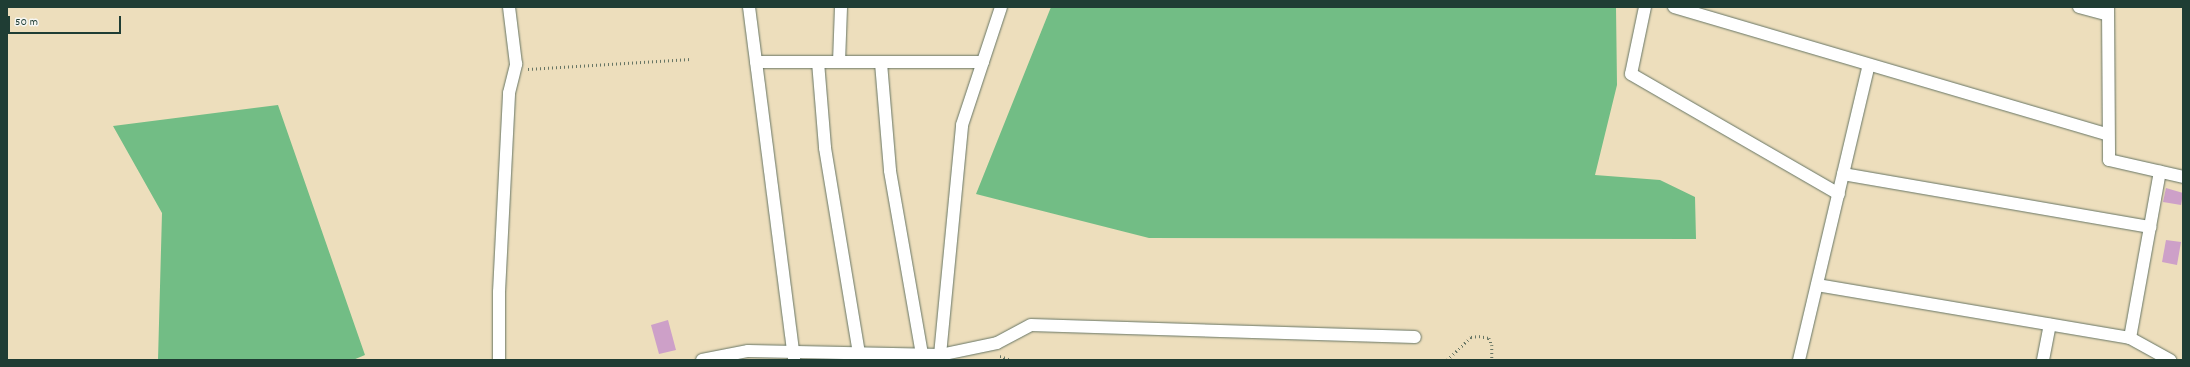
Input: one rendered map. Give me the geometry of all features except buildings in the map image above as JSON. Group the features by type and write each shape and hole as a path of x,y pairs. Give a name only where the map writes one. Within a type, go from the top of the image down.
{"street":[{"path":"499,360 499,292 509,94 515,73 509,7"},
{"path":"749,7 794,357"},
{"path":"839,62 841,7"},
{"path":"940,355 962,125 1001,7"},
{"path":"1645,7 1631,74 1838,194"},
{"path":"1674,7 2108,135"},
{"path":"2080,7 2108,11 2109,160 2183,177"},
{"path":"756,62 983,62"},
{"path":"818,62 825,148 859,354"},
{"path":"881,63 890,171 923,358"},
{"path":"1799,360 1869,65"},
{"path":"2130,338 2160,172"},
{"path":"1843,174 2150,227"},
{"path":"1817,285 2130,338 2170,360"},
{"path":"2043,360 2050,324"},
{"path":"702,360 748,351 794,357 859,354 923,358 997,343 1031,325 1415,337"}],"path":[{"path":"515,73 521,69 691,59"},
{"path":"1448,360 1471,337 1479,336 1489,338 1492,345 1492,360"},
{"path":"1127,360 1140,360"}],"green space":[{"path":"1051,7 1616,7 1617,85 1595,175 1660,180 1695,197 1696,239 1149,238 976,194"},
{"path":"278,105 365,355 353,360 158,360 162,213 113,126"}]}
